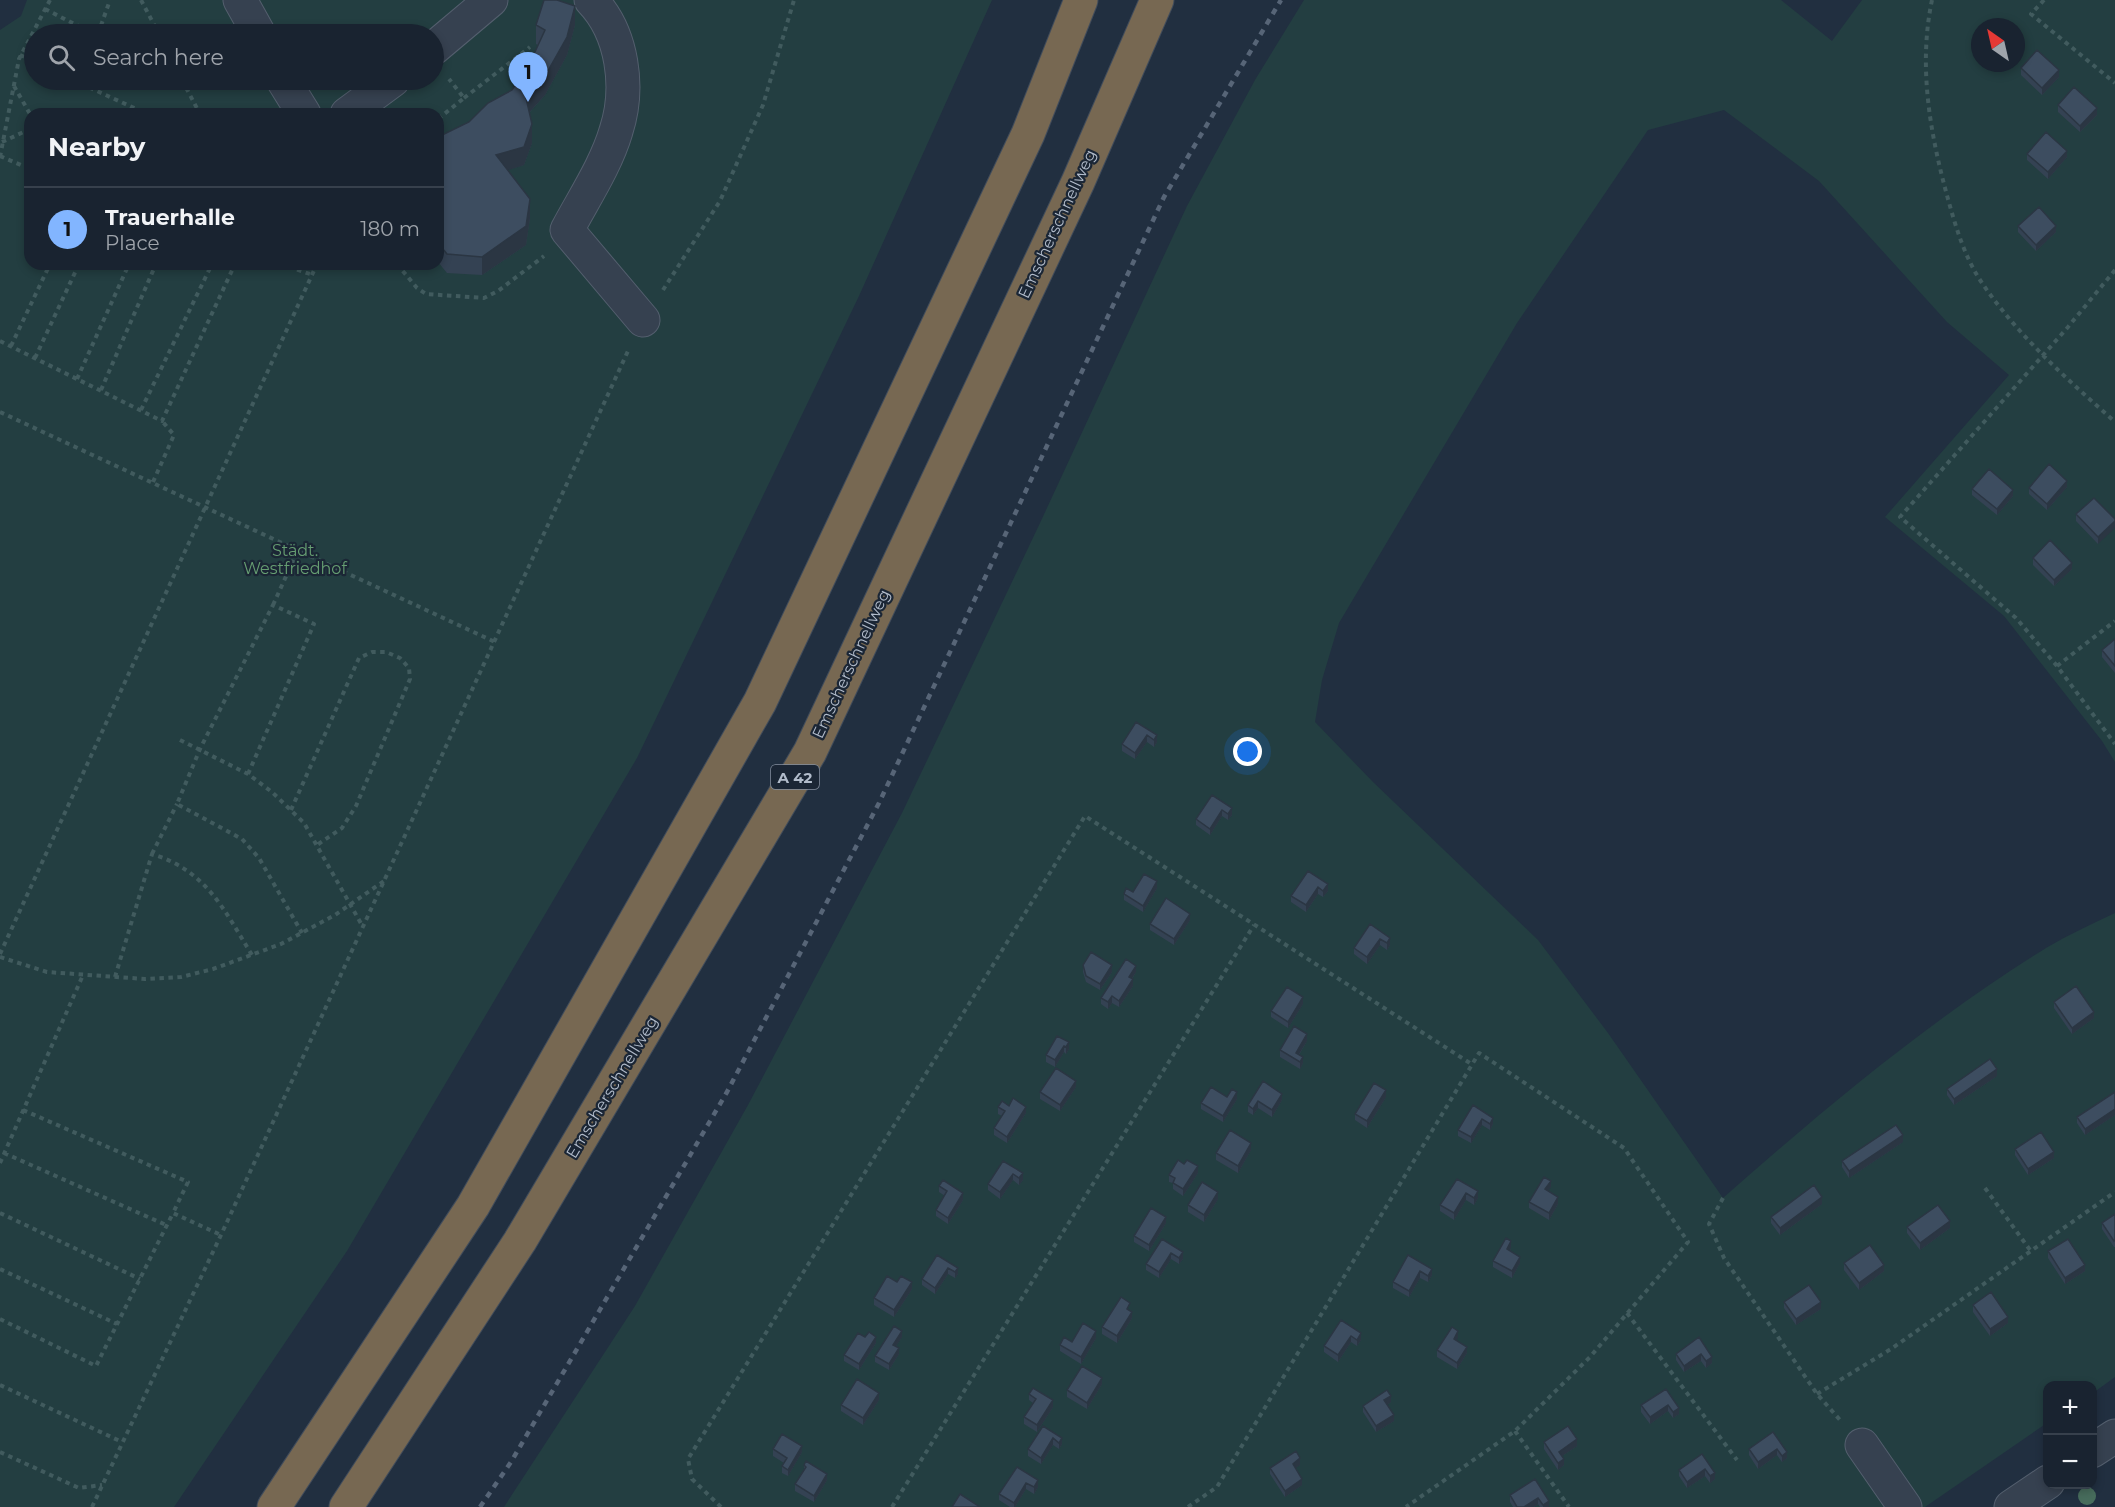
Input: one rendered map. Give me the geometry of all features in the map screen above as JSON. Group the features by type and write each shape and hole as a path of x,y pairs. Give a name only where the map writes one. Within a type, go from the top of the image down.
{"highway":[{"path":"274,1507 473,1206 760,702 1028,134 1082,0"},
{"name":"Emscherschnellweg","path":"346,1507 520,1241 810,752 1078,182 1157,0"}],"street":[{"path":"240,0 253,24"},
{"path":"444,57 491,0"},
{"path":"591,0 604,16 613,35 621,62 622,102 617,130 567,230 643,320"},
{"path":"290,90 300,108"},
{"path":"355,108 379,90"},
{"path":"2097,1448 2115,1436"},
{"path":"1862,1445 1905,1507"},
{"path":"2011,1507 2043,1485"}],"path":[{"path":"37,24 50,0"},
{"path":"100,24 110,0"},
{"path":"141,0 154,24"},
{"path":"92,1507 221,1235 643,320 720,201 763,105 794,0"},
{"path":"1932,0 1928,19 1926,64 1929,113 1939,165 1966,255 1980,281 2004,314 2042,354 2115,422"},
{"path":"2044,0 2031,14 2115,83"},
{"path":"45,9 76,24"},
{"path":"444,114 530,47"},
{"path":"24,48 13,85 0,156 24,167"},
{"path":"20,55 24,57"},
{"path":"444,68 464,98"},
{"path":"13,85 26,108"},
{"path":"95,90 134,108"},
{"path":"187,90 197,108"},
{"path":"2,142 24,132"},
{"path":"402,270 417,288 426,294 484,298 498,291 559,245 567,230"},
{"path":"11,346 47,270"},
{"path":"35,358 76,270"},
{"path":"77,379 126,270"},
{"path":"101,390 153,270"},
{"path":"141,410 209,270"},
{"path":"162,421 232,270"},
{"path":"298,270 313,275"},
{"path":"315,270 0,956 47,972 145,979 181,977 213,969 252,955 302,933 350,905 385,880"},
{"path":"2115,270 2068,327 1900,517 2016,618 2057,666 2115,744"},
{"path":"0,341 162,421 172,431 174,438 153,482"},
{"path":"0,412 495,642"},
{"path":"115,977 152,854 177,804 200,749 273,605 298,550"},
{"path":"248,774 314,624 273,605"},
{"path":"2057,666 2115,621"},
{"path":"291,810 359,658 372,652 386,652 400,658 409,668 410,679 356,806 342,828 317,845"},
{"path":"180,740 248,774 272,792 304,823 363,927"},
{"path":"177,804 242,839 259,858 302,933"},
{"path":"720,1507 692,1479 688,1459 1085,816 1473,1065"},
{"path":"152,854 183,867 208,888 252,955"},
{"path":"892,1507 1254,925"},
{"path":"0,1163 83,975"},
{"path":"1188,1507 1217,1486 1479,1053 1624,1148 1688,1242 1590,1357 1515,1431 1406,1507"},
{"path":"0,1319 96,1366 188,1182 23,1110"},
{"path":"4,1153 166,1225"},
{"path":"1985,1188 2030,1250"},
{"path":"1817,1394 1891,1349 2115,1192"},
{"path":"1723,1198 1709,1224 1724,1258 1817,1394 1862,1445"},
{"path":"0,1213 140,1279"},
{"path":"173,1213 221,1235"},
{"path":"0,1269 117,1324"},
{"path":"1627,1313 1737,1460"},
{"path":"0,1385 122,1442"},
{"path":"1515,1431 1569,1507"},
{"path":"0,1452 79,1488 102,1485"}],"green space":[{"name":"Städt. Westfriedhof","path":"27,0 992,0 859,296 637,758 347,1251 174,1507 0,1507 0,30 21,16"},
{"path":"1304,0 1781,0 1832,41 1862,0 2115,0 2115,762 2102,741 2004,616 1885,517 2009,375 1947,322 1819,181 1724,110 1648,130 1517,323 1339,623 1322,680 1315,722 1373,782 1538,940 1608,1033 1723,1198 1839,1098 1961,1005 2046,948 2115,913 2115,1377 2097,1390 2097,1381 2043,1381 2043,1426 1925,1507 504,1507 635,1306 748,1105 902,813 1187,206 1255,80"}],"building":[{"path":"544,0 557,0 575,6 567,37 545,76 526,98 532,124 524,147 496,155 530,199 526,226 482,257 447,254 444,250 444,134 469,122 488,103 512,90 529,65 545,30 536,25"},
{"path":"2037,50 2059,70 2042,88 2025,72 2025,64"},
{"path":"2074,87 2097,108 2080,126 2058,105"},
{"path":"2046,132 2067,151 2048,172 2027,154"},
{"path":"2039,207 2056,226 2036,245 2018,226"},
{"path":"2049,464 2067,481 2047,504 2029,488"},
{"path":"1989,469 2013,490 1997,509 1972,489"},
{"path":"2094,498 2115,519 2098,537 2076,514"},
{"path":"2050,540 2072,563 2054,580 2033,558"},
{"path":"2115,639 2115,666 2102,650"},
{"path":"1136,722 1157,735 1154,740 1147,735 1135,753 1122,744"},
{"path":"1212,795 1232,808 1228,814 1222,810 1210,829 1196,819"},
{"path":"1308,871 1328,884 1323,891 1318,887 1306,905 1291,896"},
{"path":"1144,874 1157,881 1143,906 1124,894 1126,888 1133,892"},
{"path":"1166,898 1190,914 1174,939 1150,924"},
{"path":"1370,924 1390,938 1387,943 1380,939 1367,957 1354,948"},
{"path":"1091,952 1112,965 1100,984 1086,976 1083,965"},
{"path":"1126,959 1136,966 1129,977 1133,979 1119,1001 1112,996 1108,1002 1101,998"},
{"path":"2076,986 2094,1012 2072,1028 2054,1002"},
{"path":"1287,987 1303,997 1288,1022 1271,1011"},
{"path":"1294,1026 1307,1034 1296,1053 1303,1057 1300,1062 1280,1050"},
{"path":"1057,1036 1069,1042 1055,1060 1046,1055"},
{"path":"1990,1059 1997,1069 1954,1099 1947,1089"},
{"path":"1056,1068 1076,1081 1060,1105 1040,1092"},
{"path":"1263,1081 1282,1094 1272,1110 1258,1101 1253,1109 1248,1105"},
{"path":"1374,1083 1386,1090 1367,1121 1355,1114"},
{"path":"1211,1087 1227,1097 1232,1089 1237,1092 1223,1116 1201,1103"},
{"path":"2115,1092 2115,1109 2085,1129 2077,1117"},
{"path":"1013,1098 1026,1107 1007,1137 994,1128 1005,1111 998,1107 1002,1101 1009,1106"},
{"path":"1473,1105 1493,1118 1490,1124 1482,1119 1471,1137 1458,1130"},
{"path":"1896,1125 1903,1135 1849,1171 1842,1161"},
{"path":"1230,1130 1251,1143 1238,1166 1216,1153"},
{"path":"2041,1132 2054,1152 2028,1169 2015,1149"},
{"path":"1178,1160 1184,1164 1187,1160 1198,1166 1183,1189 1173,1183 1175,1178 1169,1175"},
{"path":"1003,1161 1023,1173 1019,1178 1013,1174 1000,1192 988,1184"},
{"path":"1544,1177 1551,1181 1545,1189 1558,1197 1549,1213 1529,1202"},
{"path":"1457,1179 1478,1191 1474,1198 1466,1193 1454,1213 1440,1205"},
{"path":"943,1180 963,1193 948,1218 936,1210 947,1191 939,1186"},
{"path":"1202,1182 1218,1192 1204,1215 1188,1205"},
{"path":"1814,1185 1822,1197 1780,1228 1771,1217"},
{"path":"1938,1205 1950,1221 1920,1243 1907,1227"},
{"path":"1151,1208 1166,1217 1149,1245 1134,1236"},
{"path":"2115,1214 2115,1240 2114,1241 2102,1223"},
{"path":"1506,1238 1511,1241 1507,1249 1520,1257 1512,1271 1493,1261"},
{"path":"1162,1239 1183,1252 1179,1258 1171,1253 1159,1272 1146,1264"},
{"path":"2068,1239 2085,1265 2065,1278 2048,1251"},
{"path":"1870,1245 1884,1265 1859,1283 1844,1263"},
{"path":"937,1255 958,1268 955,1272 948,1268 935,1288 922,1279"},
{"path":"1408,1255 1432,1269 1428,1276 1420,1271 1409,1291 1393,1282"},
{"path":"887,1276 897,1282 901,1276 912,1282 894,1310 874,1298"},
{"path":"1809,1285 1821,1302 1796,1319 1784,1302"},
{"path":"1991,1292 2008,1317 1990,1329 1973,1305"},
{"path":"1121,1297 1130,1303 1127,1309 1132,1312 1117,1336 1102,1327"},
{"path":"1341,1320 1361,1333 1357,1340 1351,1336 1338,1355 1324,1346"},
{"path":"1083,1323 1096,1331 1081,1357 1060,1345 1064,1337 1072,1342"},
{"path":"894,1326 902,1331 893,1345 899,1348 889,1364 875,1356"},
{"path":"1452,1327 1458,1331 1454,1339 1467,1347 1457,1363 1437,1350"},
{"path":"869,1332 876,1337 859,1364 844,1355 858,1333 865,1337"},
{"path":"1699,1337 1712,1357 1706,1361 1701,1354 1684,1366 1676,1354"},
{"path":"1082,1366 1102,1378 1087,1403 1067,1390"},
{"path":"857,1379 879,1393 863,1418 841,1405"},
{"path":"1033,1388 1053,1400 1037,1425 1024,1417 1036,1399 1029,1394"},
{"path":"1666,1389 1679,1408 1673,1412 1668,1405 1650,1417 1641,1405"},
{"path":"1387,1390 1391,1396 1384,1400 1394,1415 1376,1426 1363,1406"},
{"path":"1043,1426 1062,1438 1059,1443 1053,1438 1041,1458 1028,1449"},
{"path":"1568,1426 1577,1439 1559,1452 1564,1459 1558,1463 1544,1442"},
{"path":"1773,1432 1787,1452 1782,1456 1777,1449 1758,1462 1749,1449"},
{"path":"782,1434 802,1446 788,1470 782,1466 787,1458 773,1449"},
{"path":"1296,1451 1300,1458 1293,1464 1302,1479 1285,1491 1270,1468"},
{"path":"1702,1454 1715,1473 1710,1476 1705,1469 1687,1482 1679,1470"},
{"path":"806,1461 827,1474 814,1496 795,1484 806,1467 804,1465"},
{"path":"1017,1467 1038,1480 1034,1487 1026,1483 1014,1503 999,1494"},
{"path":"1535,1479 1549,1501 1543,1505 1538,1498 1524,1507 1517,1507 1510,1495"},
{"path":"960,1494 980,1507 952,1507"}],"railway":[{"path":"480,1507 511,1462 727,1092 879,803 1164,197 1281,0"}],"place":[{"name":"Trauerhalle","path":"528,102"}]}
